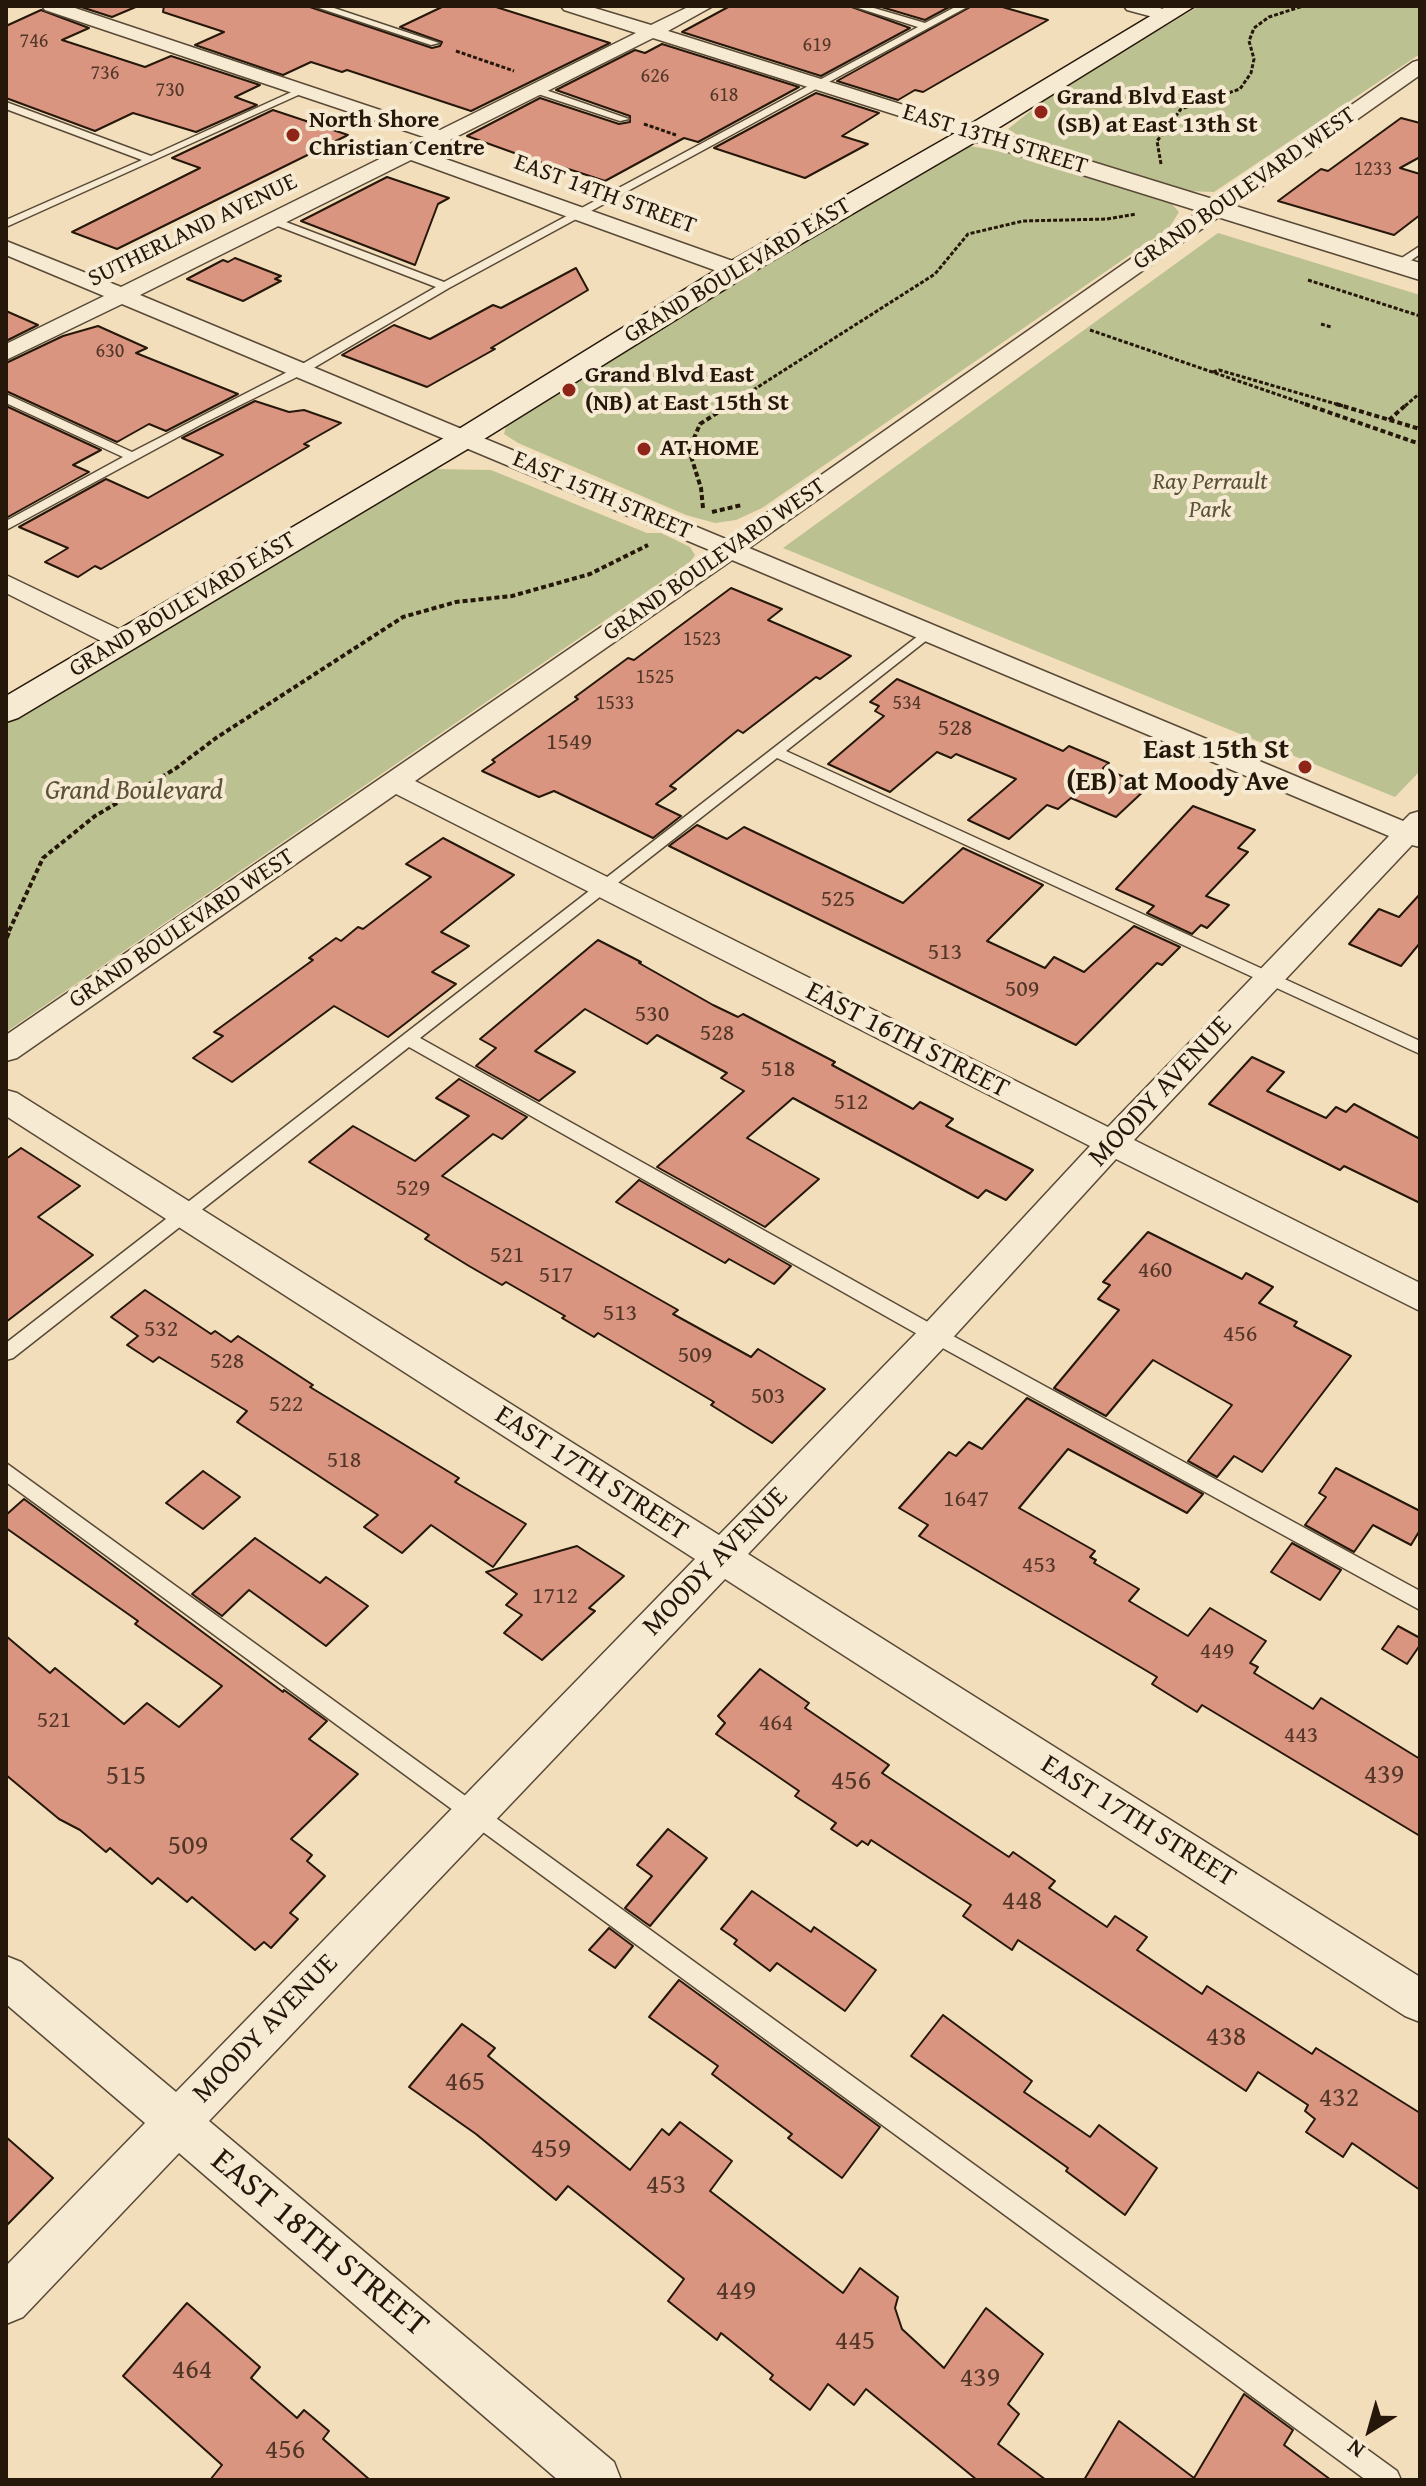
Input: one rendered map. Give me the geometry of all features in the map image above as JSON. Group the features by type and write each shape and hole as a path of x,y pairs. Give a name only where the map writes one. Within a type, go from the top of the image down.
{"main road":[{"name":"GRAND BOULEVARD EAST","path":"6,711 465,438 736,270 973,133 1175,11"},
{"name":"EAST 13TH STREET","path":"973,133 1217,209 1413,262"}],"street":[{"path":"51,6 300,92 442,137"},
{"name":"EAST 13TH STREET","path":"570,6 973,133"},
{"name":"SUTHERLAND AVENUE","path":"6,353 704,6"},
{"path":"1133,6 1175,11"},
{"name":"GRAND BOULEVARD WEST","path":"6,1050 730,550 1420,66"},
{"path":"1400,80 1420,86"},
{"name":"EAST 14TH STREET","path":"411,153 736,270"},
{"name":"EAST 15TH STREET","path":"7,248 927,633 1416,830"},
{"path":"6,583 122,641"},
{"name":"EAST 16TH STREET","path":"395,782 1420,1298"},
{"name":"MOODY AVENUE","path":"6,2300 935,1335 1269,979 1416,830"},
{"name":"EAST 17TH STREET","path":"6,1101 1420,2001"},
{"name":"EAST 18TH STREET","path":"6,1976 596,2480"}],"lane":[{"path":"318,6 434,43"},
{"path":"857,6 925,26"},
{"path":"6,526 301,370 445,286 964,6"},
{"path":"542,86 624,119"},
{"path":"6,224 300,92"},
{"path":"6,105 151,160"},
{"path":"274,221 445,286"},
{"path":"6,398 133,457"},
{"path":"6,1353 927,633"},
{"path":"777,752 1420,1048"},
{"path":"410,1040 935,1335 1420,1601"},
{"path":"6,1471 1388,2480"}],"path":[{"path":"1162,166 1157,141 1181,109 1240,89 1251,73 1254,59 1249,41 1254,28 1269,17 1303,6"},
{"path":"434,43 542,86"},
{"path":"624,119 707,146"},
{"path":"703,513 701,488 689,450 700,424 935,274 968,234 1023,221 1107,219 1147,210"},
{"path":"1308,280 1420,316"},
{"path":"1059,319 1419,442"},
{"path":"1321,324 1331,327"},
{"path":"1212,372 1219,370 1420,429"},
{"path":"1373,428 1420,393"},
{"path":"6,938 43,858 95,816 175,769 216,738 403,617 456,602 512,596 590,574 645,545 658,543"}],"green space":[{"path":"1199,6 1420,6 1420,54 1214,192 1186,191 1024,139 1008,129 1053,93"},
{"path":"970,146 1004,152 1145,194 1171,203 1179,212 1169,228 762,508 736,520 715,523 686,515 518,443 504,434 506,426 571,386 593,367 960,148"},
{"name":"Ray Perrault Park","path":"1218,233 1420,295 1420,771 1395,797 783,548"},
{"name":"Grand Boulevard","path":"434,469 491,470 647,533 661,533 690,547 695,555 690,562 6,1032 6,723"}],"building":[{"path":"78,6 138,6 112,17"},
{"path":"164,6 307,6 432,48 440,46 442,42 400,27 444,6 493,6 610,43 471,111 347,70 342,72 311,62 283,75 195,45 224,32 163,12"},
{"path":"730,6 849,6 910,28 821,76 682,32"},
{"path":"878,6 951,6 925,20"},
{"path":"972,6 999,6 1048,20 923,92 915,90 898,100 837,81"},
{"path":"41,10 89,28 62,40 145,67 171,56 260,85 235,97 257,105 196,132 133,113 95,131 6,98 6,26"},
{"path":"662,44 799,87 698,142 684,138 605,181 545,164 467,136 540,98 619,124 630,122 630,116 556,90 635,50 645,53"},
{"path":"816,93 879,113 842,136 868,144 805,178 714,148"},
{"path":"273,110 348,135 117,249 72,232 200,168 172,158"},
{"path":"1401,118 1420,123 1420,157 1400,168 1420,174 1420,215 1394,235 1278,201 1321,169 1328,171"},
{"path":"387,177 449,198 438,204 415,265 301,221"},
{"path":"235,258 281,276 275,279 281,281 243,301 187,279 223,260 228,262"},
{"path":"576,268 588,290 491,348 495,349 427,387 342,355 394,325 430,339 493,305 501,308"},
{"path":"6,311 38,325 6,341"},
{"path":"98,326 147,348 136,353 238,394 166,431 149,424 117,442 6,391 6,363 63,336"},
{"path":"255,401 289,412 304,410 341,423 304,444 309,446 101,569 95,566 78,577 45,562 68,548 19,527 106,479 148,498 223,455 182,438"},
{"path":"6,406 101,450 73,465 89,472 6,518"},
{"path":"731,588 782,609 768,620 851,656 820,679 816,677 743,733 738,730 670,786 676,789 656,804 681,816 653,838 554,791 539,797 482,771 495,762 492,760 578,699 575,697 628,658 634,660"},
{"path":"897,679 1063,751 1069,746 1109,763 1103,768 1148,787 1116,817 1071,798 1058,809 1047,805 1009,839 968,820 1016,779 956,754 951,758 937,752 890,792 828,764 884,716 875,711 879,706 870,702"},
{"path":"1193,806 1255,830 1238,848 1248,852 1206,896 1229,905 1207,928 1201,925 1192,934 1147,913 1154,906 1116,889"},
{"path":"697,825 727,839 744,827 903,903 963,848 1043,885 987,941 1045,968 1054,957 1084,972 1134,926 1180,947 1162,965 1157,963 1076,1045 669,846"},
{"path":"443,838 514,875 441,932 469,946 432,972 456,984 388,1037 334,1006 232,1082 193,1058 223,1036 214,1032 313,960 309,958 336,938 341,941 358,927 363,929 431,877 406,864"},
{"path":"1420,894 1420,943 1401,966 1349,944 1379,909 1399,917"},
{"path":"598,940 713,1005 738,1017 743,1014 835,1062 832,1065 913,1109 920,1102 953,1119 946,1126 1033,1170 1006,1200 986,1190 978,1198 793,1098 747,1138 819,1179 765,1227 657,1167 744,1091 721,1078 727,1073 657,1035 647,1044 585,1009 535,1051 575,1072 539,1101 476,1066 496,1048 480,1039"},
{"path":"1252,1057 1284,1072 1267,1091 1326,1118 1336,1107 1346,1112 1354,1104 1420,1139 1420,1203 1344,1166 1340,1170 1209,1104"},
{"path":"459,1079 527,1117 502,1139 493,1134 442,1176 678,1310 673,1314 751,1357 758,1349 825,1389 772,1443 711,1405 714,1402 598,1333 594,1337 562,1318 565,1316 506,1282 502,1285 469,1266 425,1239 429,1235 309,1162 353,1126 415,1161 469,1116 436,1098"},
{"path":"21,1148 80,1186 38,1217 93,1255 6,1322 6,1159"},
{"path":"639,1180 791,1266 774,1284 729,1259 725,1263 616,1202"},
{"path":"1148,1232 1242,1279 1246,1273 1273,1287 1259,1303 1297,1322 1294,1326 1351,1356 1262,1472 1234,1456 1217,1477 1188,1461 1232,1405 1153,1360 1106,1416 1054,1388 1119,1310 1098,1299 1110,1285 1103,1282"},
{"path":"145,1290 211,1334 215,1331 231,1342 238,1336 313,1385 310,1387 459,1478 455,1482 526,1524 493,1567 431,1525 402,1553 364,1527 378,1515 237,1422 247,1411 159,1357 153,1362 127,1345 138,1336 111,1317"},
{"path":"1027,1398 1203,1494 1187,1513 1068,1449 1019,1508 1095,1551 1090,1557 1096,1560 1094,1563 1139,1589 1129,1601 1188,1636 1210,1608 1266,1641 1250,1663 1258,1667 1254,1673 1313,1709 1321,1698 1420,1759 1420,1836 1202,1705 1197,1712 1152,1684 1157,1677 919,1536 928,1525 899,1508 949,1452 956,1456 969,1442 982,1449"},
{"path":"1336,1468 1420,1511 1420,1530 1411,1545 1373,1525 1354,1552 1305,1525 1326,1497 1319,1493"},
{"path":"203,1471 240,1497 203,1529 166,1503"},
{"path":"24,1499 283,1692 327,1721 309,1739 358,1774 291,1839 312,1855 307,1861 325,1876 290,1913 298,1919 271,1948 264,1942 255,1950 192,1897 187,1902 158,1878 152,1884 110,1848 106,1852 80,1830 59,1819 6,1775 6,1636 50,1673 55,1668 124,1724 147,1703 179,1727 222,1686 135,1624 138,1621 6,1528 6,1515"},
{"path":"255,1538 320,1583 326,1577 368,1606 326,1646 249,1590 222,1616 192,1594"},
{"path":"1292,1543 1341,1570 1320,1600 1271,1572"},
{"path":"577,1546 624,1576 589,1608 595,1611 542,1660 504,1633 522,1615 506,1605 517,1594 486,1572"},
{"path":"1398,1626 1420,1638 1420,1645 1407,1664 1382,1649"},
{"path":"760,1669 809,1703 805,1708 889,1765 882,1773 1009,1857 1013,1852 1055,1881 1049,1888 1107,1927 1115,1916 1147,1937 1137,1950 1202,1994 1207,1986 1312,2054 1316,2048 1420,2113 1420,2190 1352,2143 1343,2157 1306,2132 1315,2119 1305,2111 1308,2105 1258,2072 1246,2091 1018,1940 1012,1950 963,1916 971,1905 871,1840 868,1845 862,1841 857,1846 831,1829 836,1823 795,1796 799,1791 716,1734 725,1723 718,1716"},
{"path":"668,1829 707,1858 650,1926 625,1908 652,1876 637,1865"},
{"path":"752,1891 811,1932 814,1927 876,1970 845,2011 777,1963 770,1971 734,1944 737,1940 721,1929"},
{"path":"609,1928 633,1946 615,1968 589,1950"},
{"path":"679,1980 880,2127 842,2178 788,2138 792,2134 712,2074 718,2066 649,2017"},
{"path":"943,2015 1032,2081 1024,2092 1090,2137 1099,2125 1157,2168 1125,2215 1066,2171 1068,2168 911,2056"},
{"path":"462,2024 495,2048 488,2056 630,2170 662,2129 669,2135 680,2122 732,2161 710,2191 843,2293 860,2268 898,2297 895,2308 902,2329 944,2368 986,2308 1043,2354 1008,2404 1019,2414 998,2444 1046,2480 977,2480 866,2389 854,2405 828,2384 810,2410 770,2379 773,2375 721,2333 717,2340 668,2301 684,2279 568,2186 556,2200 476,2134 409,2087"},
{"path":"6,2137 53,2178 6,2226"},
{"path":"187,2303 260,2367 251,2378 297,2418 304,2410 329,2431 323,2439 370,2480 210,2480 222,2465 123,2376"},
{"path":"1244,2394 1293,2430 1284,2445 1331,2480 1084,2480 1119,2421 1194,2478"}],"place":[{"name":"Grand Blvd East (SB) at East 13th St","path":"1041,112"},
{"name":"North Shore Christian Centre","path":"293,135"},
{"name":"Grand Blvd East (NB) at East 15th St","path":"569,390"},
{"name":"AT HOME","path":"644,449"},
{"name":"East 15th St (EB) at Moody Ave","path":"1305,767"}]}
